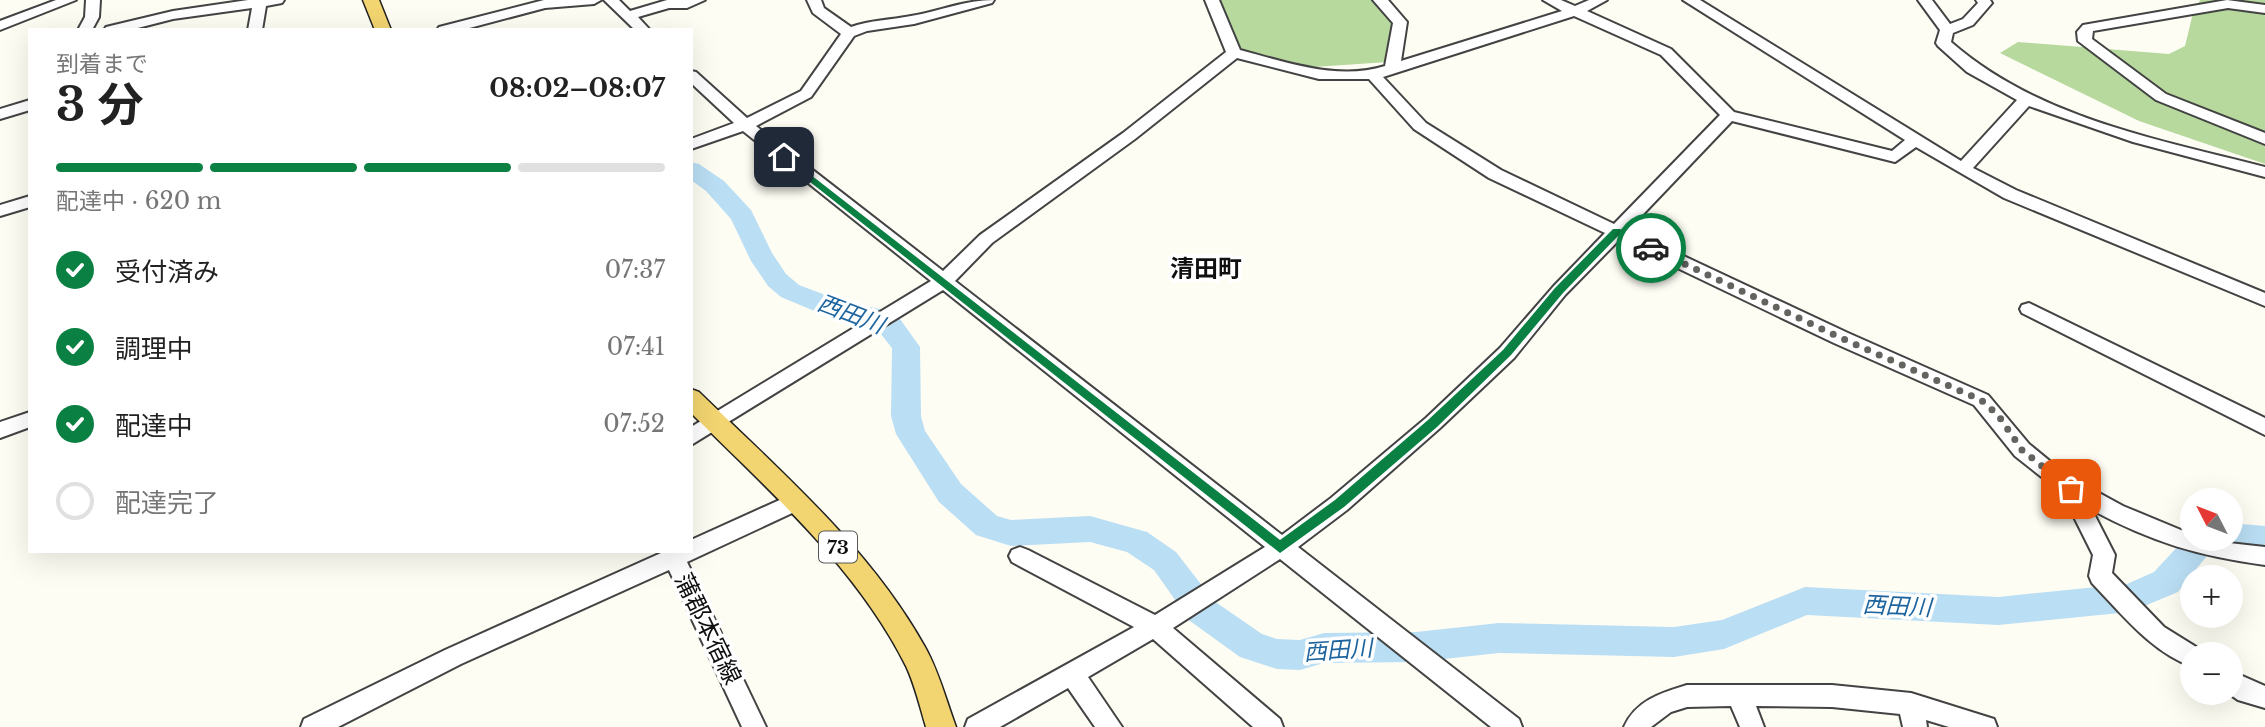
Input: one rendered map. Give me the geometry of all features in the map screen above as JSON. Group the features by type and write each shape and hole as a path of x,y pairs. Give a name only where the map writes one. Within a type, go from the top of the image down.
{"main road":[{"path":"371,0 382,28"},
{"name":"73","path":"693,400 795,502 869,582 917,660 941,727"}],"street":[{"path":"0,26 69,0"},
{"path":"86,28 92,18 93,0"},
{"path":"119,28 173,15 277,0"},
{"path":"452,28 545,4 594,0"},
{"path":"611,0 641,28"},
{"path":"628,16 668,4 682,5 698,0"},
{"path":"814,0 818,10 849,33"},
{"path":"693,143 744,125 806,94 849,33 864,27 914,20 988,0"},
{"path":"1212,0 1234,53"},
{"path":"1380,0 1400,22 1392,70"},
{"path":"1550,0 1666,52 1729,115 1895,157 1914,140"},
{"path":"1234,53 1319,75 1373,75 1576,11 1600,0"},
{"path":"1690,0 1914,140 2010,194 2265,300"},
{"path":"1925,0 1947,30"},
{"path":"1947,30 1968,22 1985,3 1983,0"},
{"path":"255,28 259,1"},
{"path":"2265,9 2228,4 2088,28 2084,32 2085,41 2161,97 2265,139"},
{"path":"1947,30 1943,43 1956,57 1988,79 2027,99 2104,127 2265,173"},
{"path":"693,437 943,282 986,239 1129,136 1234,53"},
{"path":"1373,75 1420,125 1495,174 1841,338 1981,400 1998,415 2022,450 2071,489 2175,538 2221,551 2265,556"},
{"path":"693,77 744,125 1510,727"},
{"path":"1963,169 2027,99"},
{"path":"0,114 28,106"},
{"path":"977,727 1072,675 1153,625 1188,608 1280,548 1339,503 1433,424 1507,353 1559,291 1729,115"},
{"path":"0,211 28,202"},
{"path":"2029,309 2265,427"},
{"path":"0,430 28,419"},
{"path":"2071,489 2104,555 2100,576 2156,634 2180,649"},
{"path":"693,548 795,502"},
{"path":"313,727 453,657 681,553"},
{"name":"蒲郡本宿線","path":"681,553 750,717"},
{"path":"1020,556 1153,625 1259,724"},
{"path":"1072,675 1110,727"},
{"path":"2243,690 2265,698"},
{"path":"1739,695 1752,727"},
{"path":"1636,727 1645,715 1664,703 1687,696 1739,695 1832,696 1913,716 1985,727"}],"green space":[{"path":"1219,0 1375,0 1395,21 1388,62 1314,67 1238,49"},
{"path":"2200,0 2265,0 2265,164 2139,121 2000,53 2018,42 2169,54 2185,46 2192,17"}],"waterway":[{"name":"西田川","path":"693,170 715,186 742,216 760,255 777,280 790,291 840,311 870,316 890,326 906,347 906,416 911,434 950,493 987,526 1011,533 1090,529 1136,541 1165,561 1202,611 1252,646 1277,654 1300,655 1324,648 1416,647 1499,638 1674,642 1724,634 1805,601 1998,611 2130,598 2166,582 2193,551"},
{"name":"西田川","path":"2244,537 2265,539"}],"way so far":[{"path":"1651,248 1841,338 1981,400 1998,415 2022,450 2071,489"}],"district":[{"name":"清田町","path":"1206,269"}],"route":[{"path":"784,157 1280,548 1339,503 1433,424 1507,353 1559,291 1616,232 1651,248"}]}
